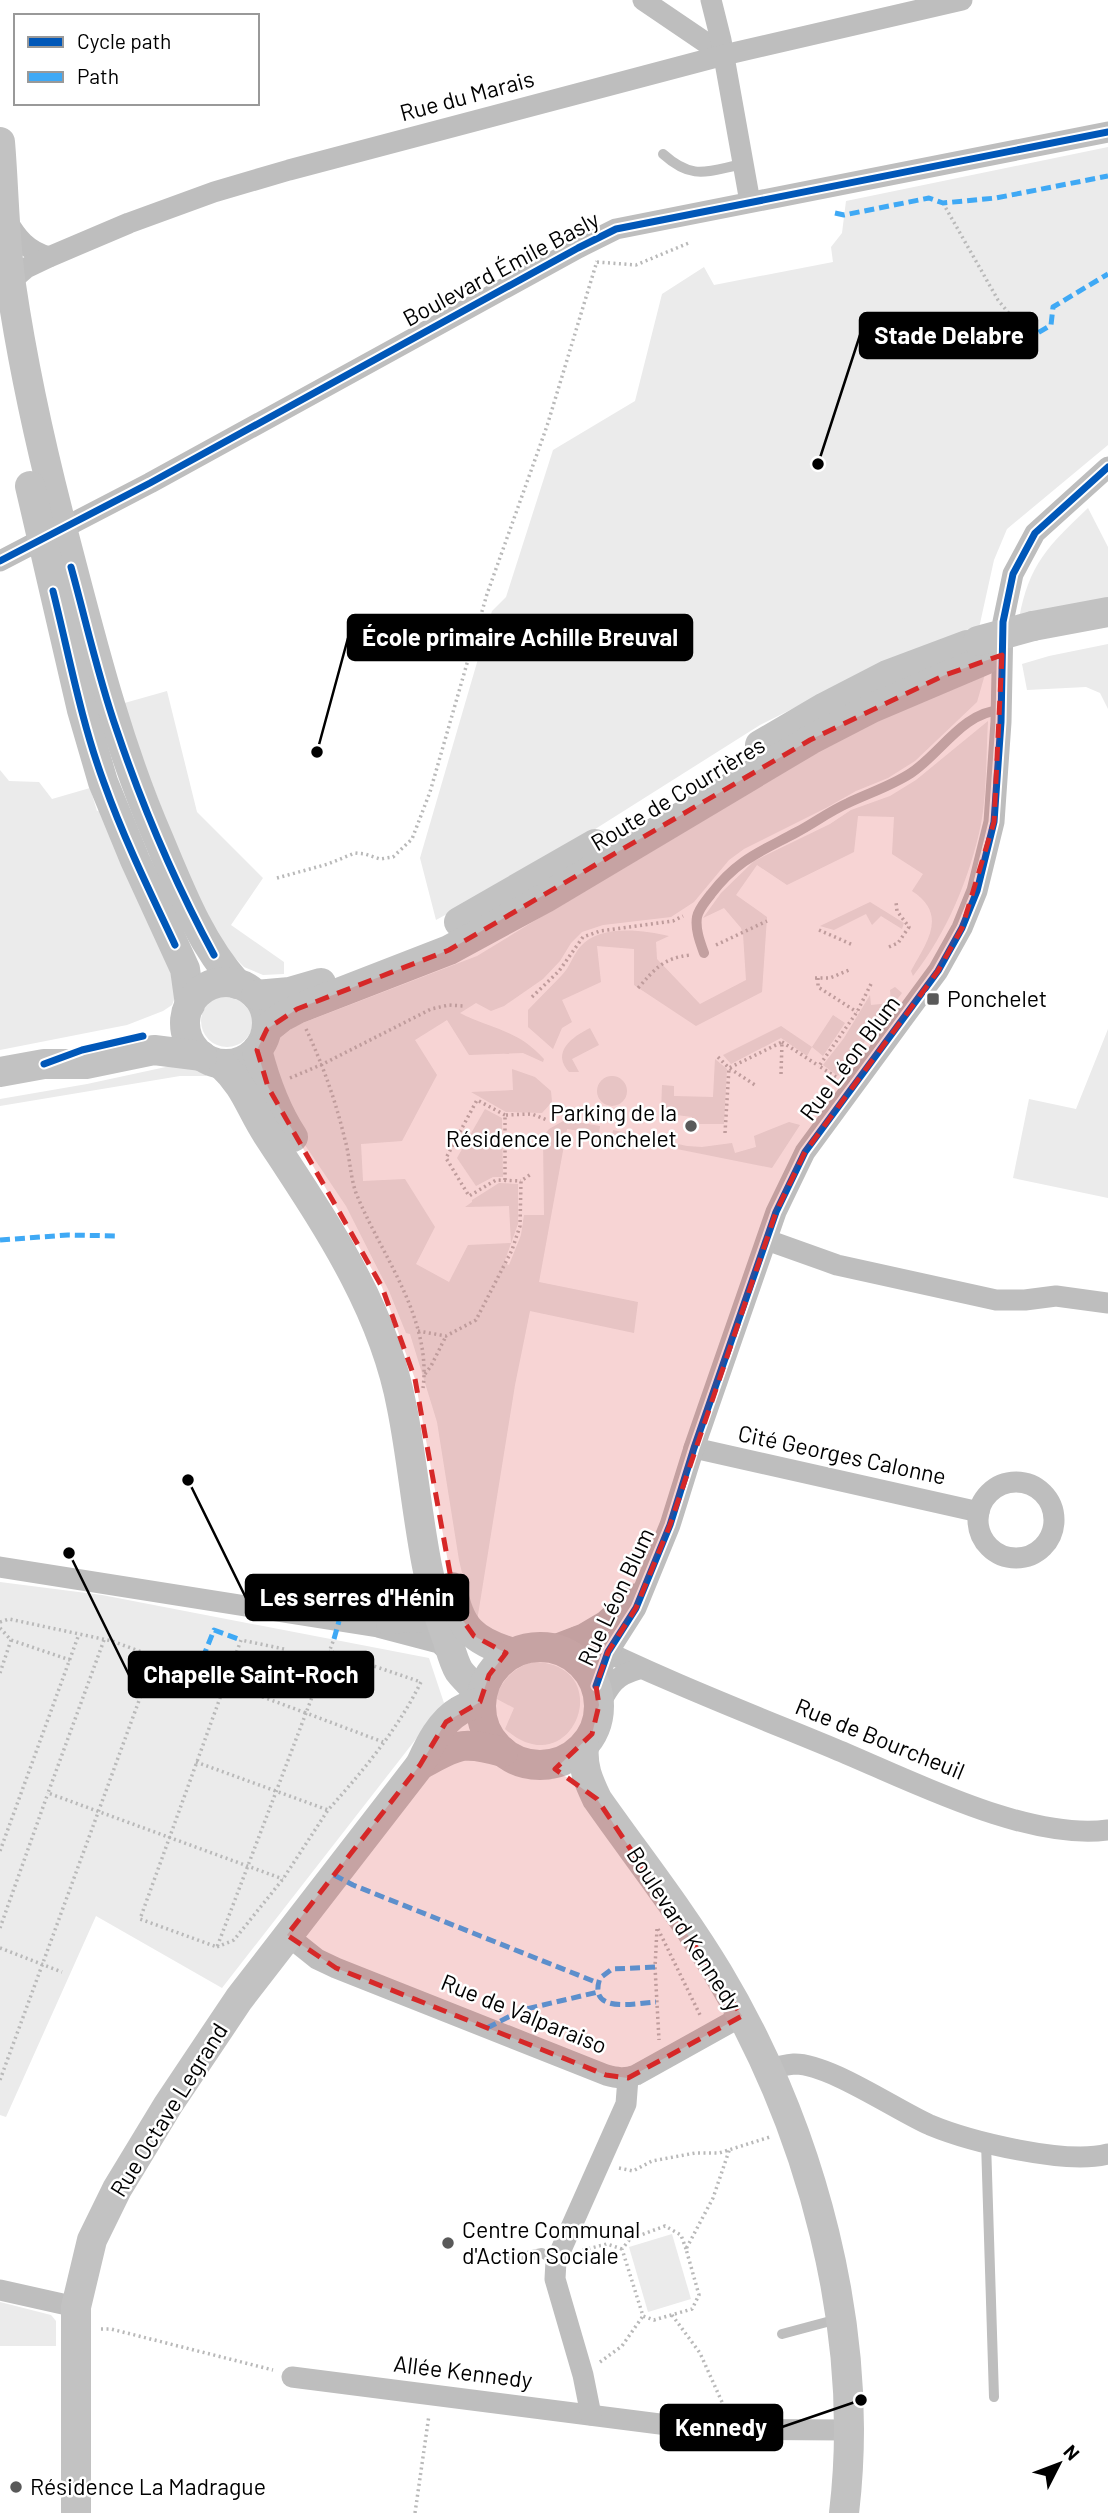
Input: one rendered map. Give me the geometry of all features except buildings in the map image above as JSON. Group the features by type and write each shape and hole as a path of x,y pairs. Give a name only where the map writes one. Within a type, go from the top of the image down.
{"main road":[{"path":"0,142 6,219 5,283 34,411 52,534 53,591 103,782 185,969 189,1040 234,1076 248,1096 265,1130 326,1223 370,1310 392,1366 402,1406 428,1561 454,1627 513,1653"},
{"path":"0,332 52,534 147,813 185,902 214,955 267,1015 262,1040 268,1087 282,1120 342,1211 382,1287 415,1379 454,1605 454,1657 459,1670 481,1698"},
{"name":"Route de Courrières","path":"246,989 290,992 327,982 439,934 825,707 887,675 1035,636 1108,612"},
{"name":"Route de Courrières","path":"1035,636 1108,632"},
{"name":"Route de Courrières","path":"262,1040 282,1017 449,950 545,898 810,740 982,650"},
{"path":"44,1065 82,1050 143,1036 187,1013 202,990 210,986 219,983 246,989"},
{"path":"0,1072 44,1065 86,1064 154,1050 242,1062 262,1040"},
{"path":"562,1642 561,1650 578,1661 589,1673 597,1695 597,1723 584,1746 569,1758 544,1766 517,1761 502,1752 485,1730 481,1698 489,1675 497,1664 513,1653 562,1642"},
{"name":"Rue Octave Legrand","path":"76,2513 76,2317 92,2240 117,2189 168,2105 239,1999 420,1765 429,1746 446,1722 481,1698"},
{"name":"Rue Octave Legrand","path":"420,1765 465,1744 502,1752"},
{"name":"Boulevard Kennedy","path":"584,1746 582,1762 597,1799 695,1938 742,2016 768,2069 792,2130 813,2193 830,2259 844,2340 848,2430 848,2482 844,2513"},
{"name":"Boulevard Kennedy","path":"544,1766 597,1799"}],"street":[{"path":"643,0 724,55"},
{"path":"711,0 724,55 750,202"},
{"name":"Rue du Marais","path":"5,283 26,268 49,257 129,223 214,192 724,55 962,0"},
{"name":"Boulevard Émile Basly","path":"0,561 149,484 616,229 1108,132"},
{"path":"6,219 20,242 30,250 49,257"},
{"name":"Rue Léon Blum","path":"597,1695 607,1653 636,1608 670,1525 776,1212 804,1152 938,971 977,891 994,822 1003,622 1013,574 1035,533 1108,467"},
{"path":"0,561 17,559 34,566 53,591"},
{"path":"767,1240 837,1265 996,1300 1056,1296 1108,1303"},
{"name":"Cité Georges Calonne","path":"694,1448 978,1512"},
{"path":"378,1627 401,1621 413,1613 420,1602 428,1561"},
{"path":"0,1567 378,1627 439,1643 454,1657"},
{"name":"Rue Léon Blum","path":"562,1642 605,1621 647,1585"},
{"path":"401,1621 454,1627"},
{"name":"Rue de Bourcheuil","path":"562,1642 607,1653 639,1669 976,1807 1035,1825 1092,1832 1108,1830"},
{"path":"597,1695 622,1675 639,1669"},
{"name":"Rue de Valparaiso","path":"288,1935 317,1958 336,1968 606,2076 628,2078 742,2016"},
{"path":"768,2069 796,2064 816,2069 929,2124 986,2142 1027,2151 1071,2156 1108,2154"},
{"path":"591,2415 583,2375 555,2279 561,2251 626,2104 628,2078"},
{"path":"0,2290 76,2317"},
{"name":"Allée Kennedy","path":"292,2377 699,2429 848,2430"}],"lane":[{"path":"663,154 686,171 702,172 743,164"},
{"path":"704,953 698,937 697,918 701,907 738,865 756,852 848,803 912,773 974,718 987,711 1001,710"},
{"path":"986,2142 994,2397"},
{"path":"507,2260 561,2251"},
{"path":"782,2334 841,2318"}],"path":[{"path":"943,203 998,300 1029,338"},
{"path":"278,878 328,864 355,853 365,853 380,859 393,857 412,839 430,792 488,594 547,426 597,262 636,265 691,242"},
{"path":"889,947 898,943 909,927 897,911 896,902"},
{"path":"531,997 559,971 583,937 600,931 673,921 701,907"},
{"path":"638,988 660,964 674,956 704,953 723,940 767,921"},
{"path":"819,930 853,945"},
{"path":"849,970 830,978 817,978 817,987 857,1012"},
{"path":"819,1066 857,1012 871,984"},
{"path":"268,1087 323,1064 431,1009 449,1004 464,1006"},
{"path":"297,1009 323,1064 346,1142 355,1191 404,1292 418,1331 425,1374 421,1407"},
{"path":"782,1041 850,1088"},
{"path":"729,1068 782,1041"},
{"path":"781,1074 782,1041"},
{"path":"718,1057 729,1068 755,1085"},
{"path":"725,1133 729,1068"},
{"path":"531,1174 522,1181 496,1180 469,1196 446,1158 477,1100 505,1115 532,1114 547,1119"},
{"path":"505,1115 505,1180"},
{"path":"425,1374 446,1336 476,1320 496,1284 520,1226 522,1181"},
{"path":"418,1331 446,1336"},
{"path":"0,1622 9,1619 104,1640 383,1742"},
{"path":"0,1628 10,1640 70,1660"},
{"path":"0,1851 79,1634"},
{"path":"217,1947 334,1639"},
{"path":"0,1674 10,1640"},
{"path":"0,1928 104,1640"},
{"path":"284,1649 241,1640 140,1919 217,1947 234,1940 283,1879 328,1810 355,1780 407,1711 421,1682 329,1651"},
{"path":"0,2080 155,1657"},
{"path":"196,1762 328,1810"},
{"path":"48,1793 283,1879"},
{"path":"668,2057 657,2036 654,1967 657,1927 710,2034"},
{"path":"0,1948 62,1972"},
{"path":"600,2163 632,2171 652,2161 695,2153 719,2153 792,2130"},
{"path":"686,2249 713,2198 730,2148"},
{"path":"622,2249 631,2239 665,2226 681,2235 686,2249 699,2295 692,2309 654,2320 643,2316"},
{"path":"561,2251 607,2244 622,2249"},
{"path":"622,2249 643,2316"},
{"path":"672,2315 699,2353 733,2430"},
{"path":"583,2375 622,2346 643,2316"},
{"path":"76,2317 111,2329 292,2377"},
{"path":"415,2513 432,2395"}],"highlighted area":[{"path":"1002,655 994,822 962,928 938,971 805,1152 776,1212 670,1525 636,1608 608,1652 596,1686 599,1705 592,1734 555,1769 597,1799 742,2016 628,2078 606,2075 336,1968 287,1935 420,1765 446,1722 480,1702 489,1675 506,1653 474,1636 457,1612 415,1379 382,1287 268,1087 257,1050 267,1029 297,1009 449,950 810,740 945,675"}],"shaded area":[{"path":"1108,147 1108,445 1007,529 994,560 979,628 872,669 760,725 581,838 436,920 420,858 492,611 506,597 553,450 635,401 662,294 704,267 714,285 833,262 831,247 842,233 846,201"},
{"path":"1088,508 1108,547 1108,601 1019,619 1028,584 1042,557"},
{"path":"1108,644 1108,709 1100,693 1086,687 1027,690 1022,664"},
{"path":"985,674 977,702 915,761 888,778 856,791 744,849 729,860 694,902 671,917 603,925 582,932 543,979 504,1006 491,1011 476,1003 460,1013 514,1036 534,1049 544,1059 543,1062 523,1053 469,1055 447,1020 415,1040 437,1075 402,1141 361,1144 363,1181 405,1179 435,1227 416,1264 449,1282 468,1245 511,1243 509,1206 465,1207 499,1183 518,1184 518,1224 504,1263 509,1265 521,1235 524,1215 544,1215 543,1137 549,1129 565,1120 600,1126 599,1134 567,1129 539,1282 638,1302 634,1333 530,1311 515,1385 477,1621 473,1620 459,1560 437,1422 410,1334 406,1333 389,1291 346,1206 303,1142 272,1054 280,1038 295,1026 477,956 846,731"},
{"path":"167,691 197,812 263,878 231,925 284,962 284,974 263,975 244,967 226,949 197,899 121,704"},
{"path":"988,721 983,812 971,864 947,923 913,976 911,971 931,930 930,910 912,891 923,874 892,854 894,817 858,816 854,852 787,885 757,865 736,895 767,917 762,992 696,1026 634,985 634,949 597,946 601,982 562,1000 572,1022 562,1028 553,1049 528,1027 528,1010 565,972 580,947 588,940 610,932 634,931 669,936 656,942 657,959 700,1004 746,980 741,928 724,908 703,918 721,893 754,861 830,824 851,810 890,796 916,780"},
{"path":"0,770 9,781 39,782 52,799 90,788 97,811 105,809 172,959 177,992 172,1005 127,1025 0,1050"},
{"path":"870,902 904,923 902,929 881,916 872,925 866,914 834,930 820,926"},
{"path":"895,987 902,993 838,1076 823,1065 844,1038 870,995 871,1005 891,1003 890,990"},
{"path":"227,995 237,997 245,1003 251,1011 251,1031 245,1039 237,1045 227,1047 217,1045 209,1039 203,1031 201,1021 203,1011 209,1003 217,997"},
{"path":"833,1015 845,1023 823,1056 812,1047"},
{"path":"781,1026 812,1047 807,1056 781,1038 731,1064 723,1055"},
{"path":"590,1028 599,1045 572,1059 579,1072 569,1072 564,1065 563,1052 571,1041"},
{"path":"1108,1029 1108,1198 1013,1178 1029,1099 1076,1109"},
{"path":"715,1059 727,1069 724,1124 692,1124 692,1117 661,1113 662,1085 674,1086 674,1096 713,1097"},
{"path":"175,1065 193,1067 207,1076 180,1076 0,1106 0,1099"},
{"path":"512,1069 535,1077 551,1091 552,1102 542,1113 506,1112 471,1092 513,1090"},
{"path":"612,1076 623,1080 627,1091 623,1102 612,1106 601,1102 597,1091 601,1080"},
{"path":"485,1109 502,1118 503,1177 493,1177 476,1186 457,1158"},
{"path":"789,1122 800,1125 772,1168 612,1136 613,1130 687,1146 732,1143 735,1153 756,1147 754,1136"},
{"path":"0,1582 102,1595 429,1658 444,1703 222,1988 96,1916 6,2117 0,2115"},
{"path":"532,1662 559,1667 574,1681 580,1699 577,1718 567,1734 550,1744 529,1743 505,1729 514,1708 495,1698 509,1675"},
{"path":"672,2234 691,2299 648,2312 629,2247"},
{"path":"0,2302 51,2315 56,2321 56,2346 0,2346"}],"marked path":[{"path":"835,213 844,215 929,198 943,203 996,198 1108,176"},
{"path":"1013,348 1051,325 1053,307 1108,274"},
{"path":"0,1240 68,1235 119,1236"},
{"path":"334,1639 339,1621"},
{"path":"197,1672 214,1630 241,1640"},
{"path":"334,1875 598,1983"},
{"path":"655,1967 612,1969 600,1978 598,1990 600,1997 616,2004 656,2002"},
{"path":"487,2028 522,2010 598,1992"}],"cycle path":[{"path":"0,561 150,483 616,229 1108,132"},
{"path":"596,1686 608,1652 636,1608 670,1525 776,1212 805,1152 938,971 962,928 977,891 994,822 1001,722 1003,622 1013,574 1035,533 1108,467"},
{"path":"71,567 104,690 127,760 173,873 214,955"},
{"path":"53,591 96,760 129,845 175,945"},
{"path":"44,1064 82,1050 143,1036"}],"place":[{"name":"Stade Delabre","path":"818,464"},
{"name":"École primaire Achille Breuval","path":"317,752"},
{"name":"Ponchelet","path":"933,999"},
{"name":"Parking de la Résidence le Ponchelet","path":"691,1126"},
{"name":"Les serres d'Hénin","path":"188,1480"},
{"name":"Chapelle Saint-Roch","path":"69,1553"},
{"name":"Centre Communal d'Action Sociale","path":"448,2243"},
{"name":"Kennedy","path":"861,2400"},
{"name":"Résidence La Madrague","path":"16,2487"}]}
